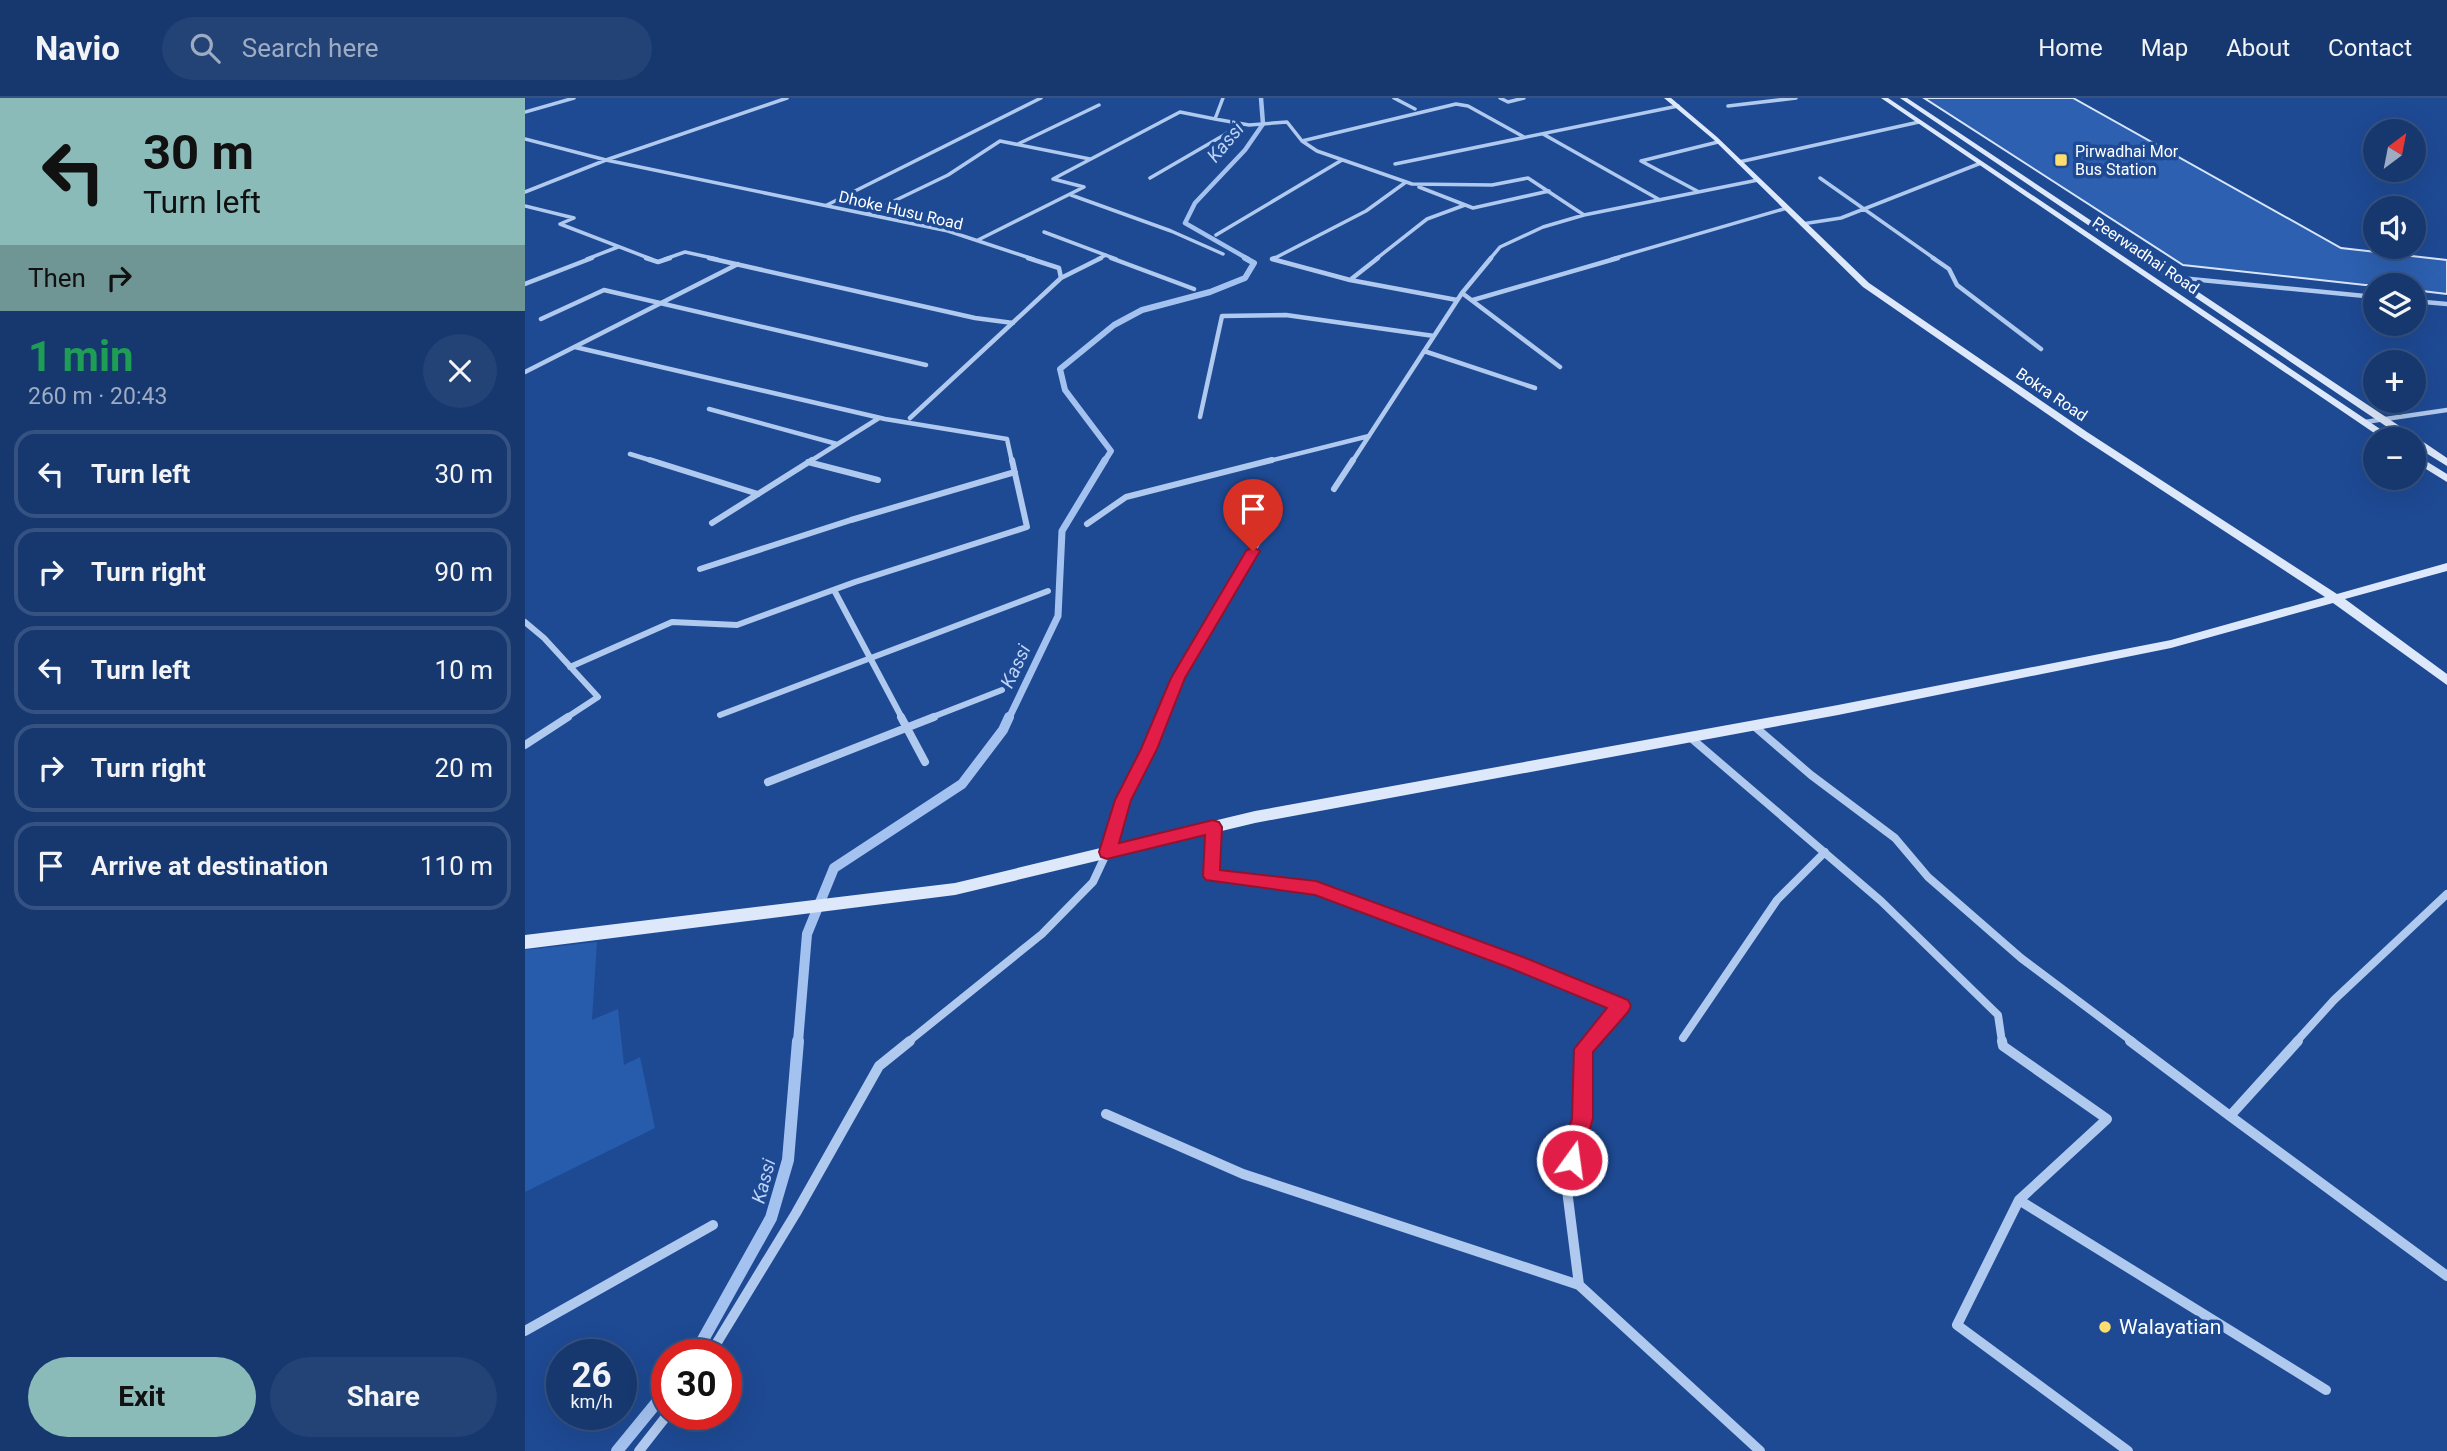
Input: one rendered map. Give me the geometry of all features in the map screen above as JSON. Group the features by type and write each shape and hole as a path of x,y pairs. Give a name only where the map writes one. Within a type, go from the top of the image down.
{"street":[{"path":"525,112 574,98"},
{"path":"525,192 606,160 786,98"},
{"path":"826,205 1041,98"},
{"path":"1215,119 1223,98"},
{"path":"1394,98 1415,109"},
{"path":"1500,98 1507,102 1524,98"},
{"name":"Bokra Road","path":"1667,98 1718,142 1866,285 2083,434 2336,599 2447,681"},
{"path":"1728,106 1796,98"},
{"name":"Peerwadhai Road","path":"1884,98 2372,427"},
{"path":"1903,98 2394,427"},
{"path":"1302,141 1456,104 1468,106 1525,137"},
{"path":"1018,145 1099,105"},
{"path":"1395,164 1678,106"},
{"path":"977,241 1084,187 1053,178 1180,112 1243,124 1270,125 1287,122 1302,141 1317,152 1473,208 1549,191"},
{"path":"1739,162 1783,155 1852,136 1919,122"},
{"path":"1150,178 1243,124"},
{"path":"1543,134 1660,200"},
{"name":"Dhoke Husu Road","path":"525,139 606,160 948,231 1059,268 1061,278"},
{"path":"867,214 948,175 1000,141 1090,159"},
{"path":"1699,192 1641,161 1718,142"},
{"path":"1216,234 1342,160"},
{"path":"1802,223 1842,218 1981,163"},
{"path":"1412,184 1492,185 1528,178 1584,215"},
{"path":"1820,178 1949,269 1957,285 2041,349"},
{"path":"1334,489 1457,300 1500,247 1543,227 1584,215 1758,180"},
{"path":"1406,182 1366,211 1272,259 1350,280 1457,300"},
{"path":"1071,195 1171,231 1223,254"},
{"path":"1350,280 1427,219 1465,205"},
{"path":"525,206 574,218 560,224 658,262 685,251 975,318 1013,323"},
{"path":"1473,300 1787,208"},
{"path":"1044,232 1194,289"},
{"path":"525,284 619,247"},
{"path":"910,418 1061,278 1106,255"},
{"path":"525,372 739,264"},
{"path":"2170,277 2363,296"},
{"path":"541,320 604,290 926,365"},
{"path":"1462,293 1560,367"},
{"path":"2426,302 2447,304"},
{"path":"1200,417 1222,316 1286,315 1434,336"},
{"path":"570,667 672,622 737,625 834,590 1027,527 1007,439 879,418 575,347"},
{"path":"1424,351 1535,388"},
{"path":"709,409 837,444"},
{"path":"2365,422 2447,410"},
{"path":"712,523 879,418"},
{"path":"1087,524 1126,497 1369,436"},
{"path":"2426,449 2447,463"},
{"path":"630,454 758,494"},
{"path":"808,462 878,480"},
{"path":"2426,465 2447,479"},
{"path":"700,569 851,520 1015,472"},
{"path":"719,1339 796,1213 879,1066 1047,929 1093,882 1107,852 1123,800 1149,749 1178,678 1265,530"},
{"path":"525,942 955,889 1213,827 1754,726 2171,644 2447,567"},
{"path":"834,590 868,659 925,762"},
{"path":"720,715 1048,591"},
{"path":"525,622 544,638 598,698 525,745"},
{"path":"768,782 1002,690"},
{"path":"1754,726 1811,775 1895,838 1929,877 2021,958 2447,1276"},
{"path":"1691,738 1881,901 1998,1015 2003,1046 2107,1119 2019,1200 1957,1325 2128,1451"},
{"path":"1213,827 1212,876 1316,888 1517,963 1622,1006 1583,1049 1583,1118 1566,1182 1579,1285"},
{"path":"1683,1038 1777,900 1825,852"},
{"path":"2230,1116 2334,1000 2447,894"},
{"path":"1106,1114 1243,1174 1579,1285 1760,1451"},
{"path":"2019,1200 2326,1390"},
{"path":"525,1331 713,1225"},
{"path":"639,1451 655,1430"}],"shaded area":[{"path":"597,942 592,1020 618,1009 624,1065 640,1057 655,1128 525,1192 525,950"}],"building":[{"name":"Pirwadhai Mor Bus Station","path":"1924,98 2073,98 2341,248 2363,250 2363,259 2426,258 2447,260 2447,294 2426,291 2426,273 2363,273 2363,285 2183,265"}],"waterway":[{"name":"Kassi","path":"1248,259 1185,223 1195,203 1245,150 1263,124 1261,98"},
{"name":"Kassi","path":"1104,462 1111,451 1065,390 1060,369 1114,325 1142,310 1210,292 1245,278 1254,263 1245,258"},
{"name":"Kassi","path":"1009,718 1058,616 1062,531 1105,460"},
{"name":"Kassi","path":"798,1042 807,934 834,868 962,784 1003,730 1009,717"},
{"name":"Kassi","path":"703,1339 771,1218 788,1160 798,1041"},
{"name":"Kassi","path":"617,1451 651,1410"}],"place":[{"name":"Pirwadhai Mor Bus Station","path":"2061,160"},
{"name":"Walayatian","path":"2105,1327"}],"route":[{"path":"1253,551 1178,678 1149,749 1123,800 1107,852 1213,827 1212,876 1316,888 1517,963 1622,1006 1583,1049 1583,1118 1572,1160"}]}
